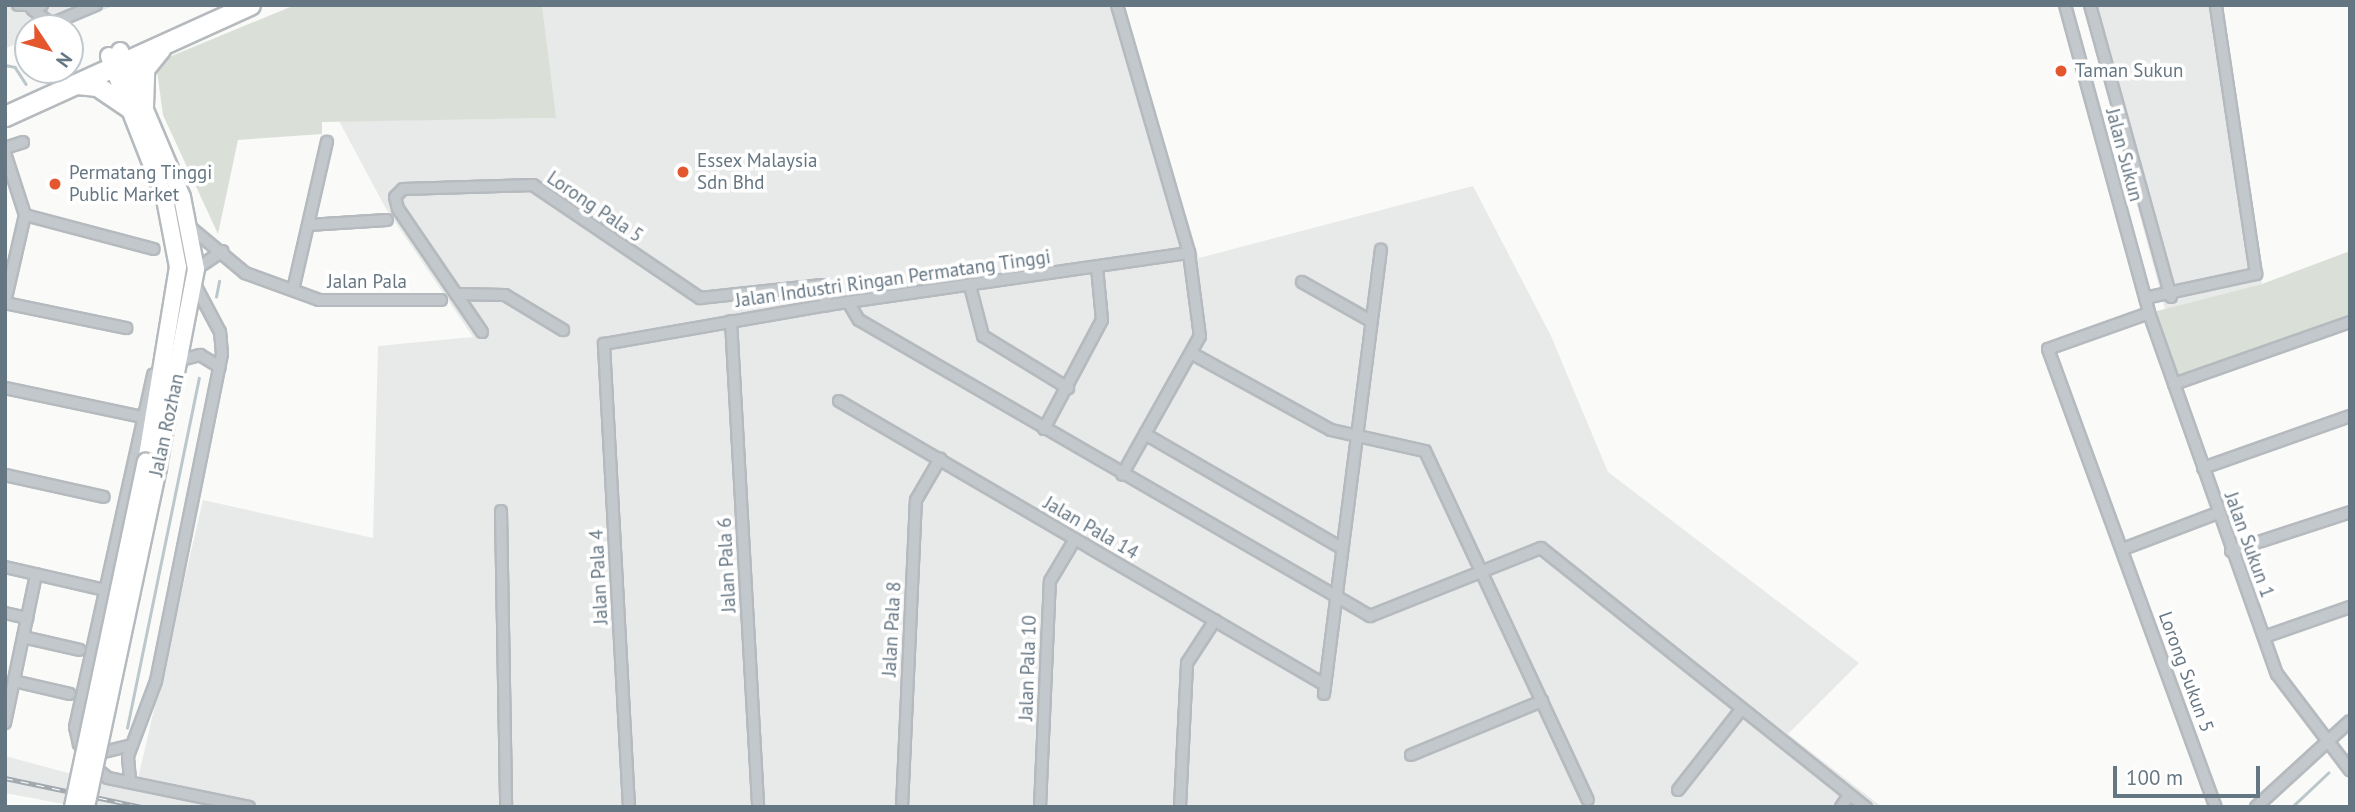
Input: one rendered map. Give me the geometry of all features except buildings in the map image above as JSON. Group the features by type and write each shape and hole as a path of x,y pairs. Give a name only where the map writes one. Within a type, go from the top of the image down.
{"highway":[{"path":"84,80 218,5"},
{"path":"5,103 165,43 250,5"},
{"path":"5,116 77,84 97,86 137,107 144,69 165,43"}],"main road":[{"name":"Jalan Rozhan","path":"73,807 152,465 181,360 195,277 190,226 117,59"},
{"name":"Jalan Rozhan","path":"86,807 152,465 178,267 165,199 137,107"}],"street":[{"path":"29,7 51,24 96,5"},
{"path":"1117,5 1189,253 1200,336 1122,475"},
{"name":"Jalan Sukun","path":"2065,5 2149,313"},
{"path":"2090,5 2171,297"},
{"path":"2144,298 2171,297 2252,279 2258,268 2216,5"},
{"path":"5,148 23,142"},
{"path":"293,290 327,142"},
{"path":"5,153 25,215 5,302 126,328"},
{"name":"Lorong Pala 5","path":"482,332 398,209 395,197 403,189 533,185 700,298 822,285 827,305"},
{"path":"25,215 154,249"},
{"path":"308,225 387,220"},
{"name":"Jalan Pala","path":"190,226 246,273 319,300 441,300"},
{"path":"1335,597 1354,435 1381,250"},
{"path":"130,780 132,745 156,681 220,368 220,332 195,277 223,251"},
{"name":"Jalan Industri Ringan Permatang Tinggi","path":"604,344 827,305 1189,253"},
{"path":"178,267 75,727 103,776 249,807"},
{"path":"1044,429 1102,320 1097,267"},
{"path":"1302,282 1371,321"},
{"path":"970,286 983,336 1068,388"},
{"path":"456,293 505,295 563,330"},
{"path":"848,302 859,320 1122,475 1370,616 1541,548 1740,711 1866,807"},
{"name":"Lorong Sukun 5","path":"2149,313 2048,349 2217,807"},
{"name":"Jalan Sukun 1","path":"2149,313 2231,551 2277,674 2326,743 2350,770"},
{"name":"Jalan Pala 6","path":"731,321 758,807"},
{"path":"2174,384 2350,321"},
{"name":"Jalan Pala 4","path":"604,344 629,807"},
{"path":"1191,353 1331,429 1425,451 1588,800"},
{"path":"181,360 200,355 220,368"},
{"path":"5,388 143,417"},
{"name":"Jalan Pala 14","path":"839,401 1215,620 1325,690 1335,597"},
{"path":"2203,468 2350,416"},
{"path":"1145,434 1340,547"},
{"name":"Jalan Pala 8","path":"902,807 916,500 940,459"},
{"path":"5,475 104,497"},
{"path":"501,511 506,807"},
{"path":"2231,551 2350,512"},
{"path":"2123,549 2218,513"},
{"name":"Jalan Pala 10","path":"1040,807 1049,581 1075,538"},
{"path":"5,568 105,590"},
{"path":"5,723 36,574"},
{"path":"2264,637 2350,607"},
{"path":"5,613 27,618"},
{"path":"1180,807 1187,663 1215,620"},
{"path":"23,637 80,650"},
{"path":"14,681 70,694"},
{"path":"1410,755 1542,701"},
{"path":"1678,790 1740,711"},
{"path":"2256,807 2350,721"},
{"path":"87,750 114,754 132,745"},
{"path":"114,754 130,780"},
{"path":"1840,807 1849,795"}],"shaded area":[{"path":"5,5 116,5 84,18 84,14 14,14 14,45 5,48"},
{"path":"295,5 542,5 556,118 322,122 322,134 238,140 218,234 163,115 157,71 169,57"},
{"path":"542,5 1123,5 1199,258 1473,186 1551,336 1608,472 1859,663 1788,734 1882,807 80,807 5,793 5,756 135,791 203,500 373,538 378,346 473,337 385,207 339,121 555,118"},
{"path":"2083,5 2221,5 2262,284 2165,309"},
{"path":"2350,251 2350,321 2174,384 2149,313 2262,284"}],"waterway":[{"path":"5,65 14,67"},
{"path":"216,297 219,281"},
{"path":"127,728 199,378"},
{"path":"2292,807 2328,773"}],"railway":[{"path":"5,778 143,807"}],"place":[{"name":"Taman Sukun","path":"2061,71"},
{"name":"Essex Malaysia Sdn Bhd","path":"683,172"},
{"name":"Permatang Tinggi Public Market","path":"55,184"}]}
